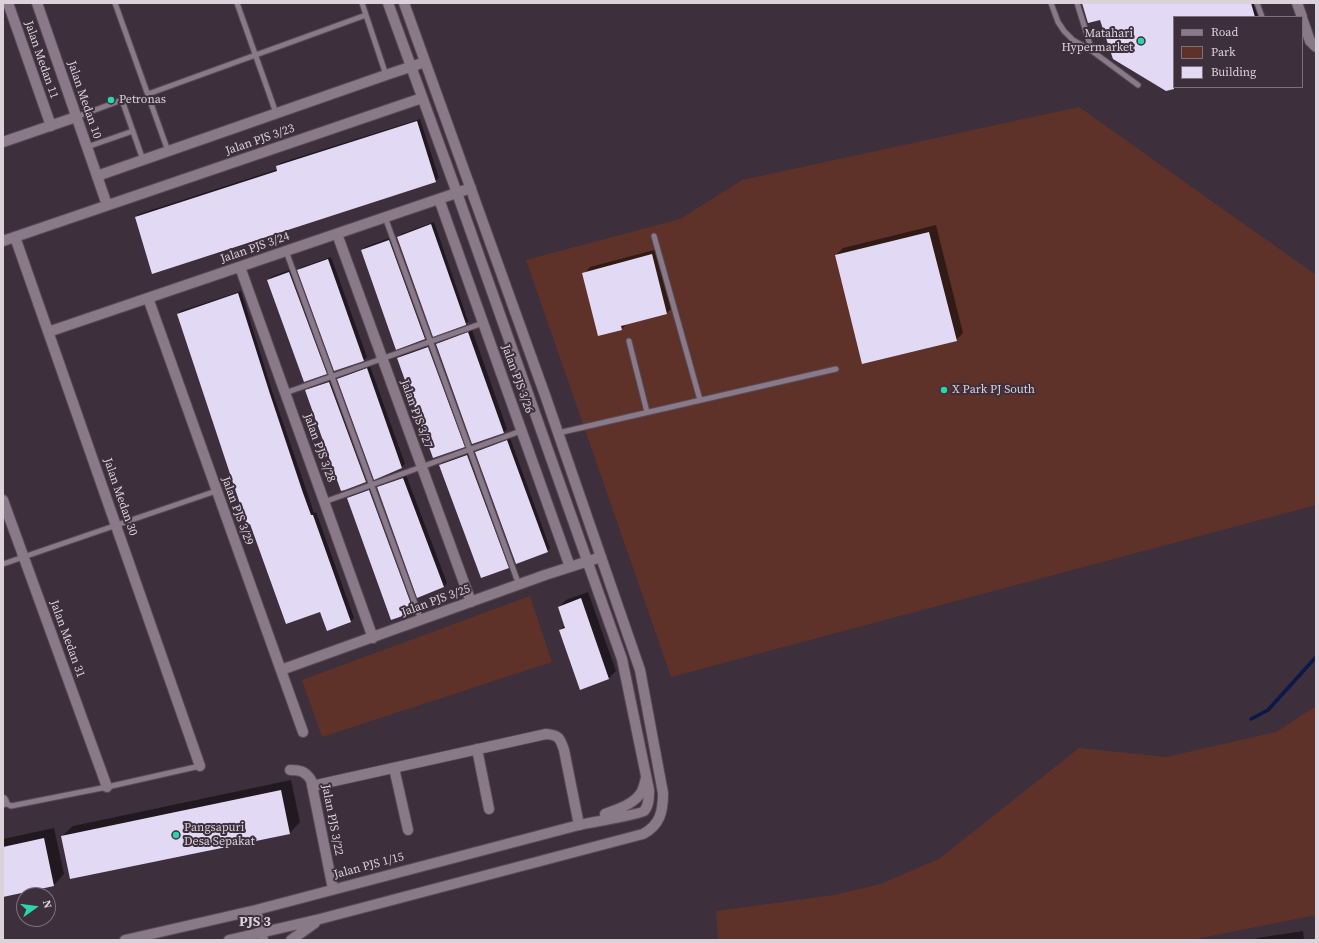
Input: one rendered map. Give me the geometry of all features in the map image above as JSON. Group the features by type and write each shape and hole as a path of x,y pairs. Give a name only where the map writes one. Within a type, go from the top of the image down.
{"street":[{"name":"Jalan Medan 11","path":"8,3 50,126"},
{"name":"Jalan Medan 10","path":"37,3 107,205"},
{"path":"388,3 622,659 649,790 648,805 644,811 657,822"},
{"path":"229,940 262,936 320,919 643,834 651,830 657,822 663,807 663,794 640,670 558,433 404,3"},
{"path":"1297,3 1302,16"},
{"path":"1303,19 1313,44"},
{"path":"97,176 425,62"},
{"name":"Jalan PJS 3/23","path":"3,241 422,98"},
{"path":"3,142 76,117"},
{"name":"Jalan PJS 3/24","path":"48,332 471,188"},
{"name":"Jalan PJS 3/26","path":"439,199 570,567"},
{"name":"Jalan PJS 3/27","path":"337,234 471,602"},
{"name":"Jalan Medan 30","path":"15,237 200,766"},
{"name":"Jalan PJS 3/28","path":"240,267 373,638"},
{"name":"Jalan PJS 3/29","path":"148,298 302,732"},
{"name":"Jalan Medan 31","path":"3,500 107,787"},
{"name":"Jalan PJS 3/25","path":"280,670 601,557"},
{"path":"312,786 546,734 554,735 561,739 579,825 624,807 635,800 642,791 646,777"},
{"path":"477,750 489,809"},
{"path":"394,768 408,830"},
{"name":"Jalan PJS 3/22","path":"290,770 299,770 306,773 311,780 333,889"},
{"name":"Jalan PJS 1/15","path":"125,940 256,910 579,825 619,816 636,815 644,811"},
{"path":"256,910 262,936"},
{"path":"291,940 320,919"}],"lane":[{"path":"115,3 168,151"},
{"path":"237,3 276,113"},
{"path":"362,3 386,75"},
{"path":"1051,3 1054,13 1064,31 1073,40 1092,51 1138,85"},
{"path":"1077,3 1092,51"},
{"path":"1257,3 1262,16"},
{"path":"148,94 256,56 366,14"},
{"path":"76,117 122,100 143,160"},
{"path":"86,147 133,132"},
{"path":"385,217 519,585"},
{"path":"654,236 700,400"},
{"path":"286,251 421,620"},
{"path":"285,393 483,323"},
{"path":"629,341 647,412"},
{"path":"558,433 836,369"},
{"path":"324,502 522,431"},
{"path":"3,564 216,491"},
{"path":"3,801 11,806 107,787 200,766"}],"green space":[{"name":"X Park PJ South","path":"1079,107 1316,275 1316,505 671,677 526,260 680,219 742,180"},
{"path":"530,596 552,662 322,737 302,680"},
{"path":"1316,706 1316,915 1191,940 718,940 716,911 834,895 880,884 939,859 1079,748 1166,757 1276,732"}],"building":[{"name":"Matahari Hypermarket","path":"1082,3 1251,3 1255,16 1173,16 1174,89 1166,91 1113,59 1100,20 1088,23"},
{"path":"417,121 436,182 152,274 135,217 277,171 276,166"},
{"path":"431,224 466,324 433,337 397,237"},
{"path":"929,232 957,341 862,364 835,255"},
{"path":"389,240 425,339 396,350 361,250"},
{"path":"652,254 667,314 621,326 622,330 598,336 582,273"},
{"path":"328,259 364,361 334,371 297,270"},
{"path":"289,272 327,374 304,382 267,280"},
{"path":"238,293 303,493 311,515 313,515 351,622 327,631 320,612 286,624 250,524 247,525 177,314"},
{"path":"468,332 504,433 472,444 436,344"},
{"path":"428,347 465,447 433,458 397,358"},
{"path":"367,368 402,468 374,480 337,379"},
{"path":"329,382 366,482 341,491 305,390"},
{"path":"507,440 548,552 516,564 475,452"},
{"path":"467,455 509,568 481,578 439,465"},
{"path":"403,478 444,587 417,598 377,487"},
{"path":"369,490 414,612 391,620 347,498"},
{"path":"581,598 609,679 580,690 559,630 565,628 558,607"},
{"name":"Pangsapuri Desa Sepakat","path":"281,790 290,834 70,879 61,836"},
{"path":"44,838 54,886 16,887 16,894 3,897 3,847"}],"waterway":[{"path":"1251,719 1268,710 1316,657"}],"place":[{"name":"Matahari Hypermarket","path":"1141,41"},
{"name":"Petronas","path":"111,100"},
{"name":"X Park PJ South","path":"944,390"},
{"name":"Pangsapuri Desa Sepakat","path":"176,835"}],"district":[{"name":"PJS 3","path":"255,922"}]}
